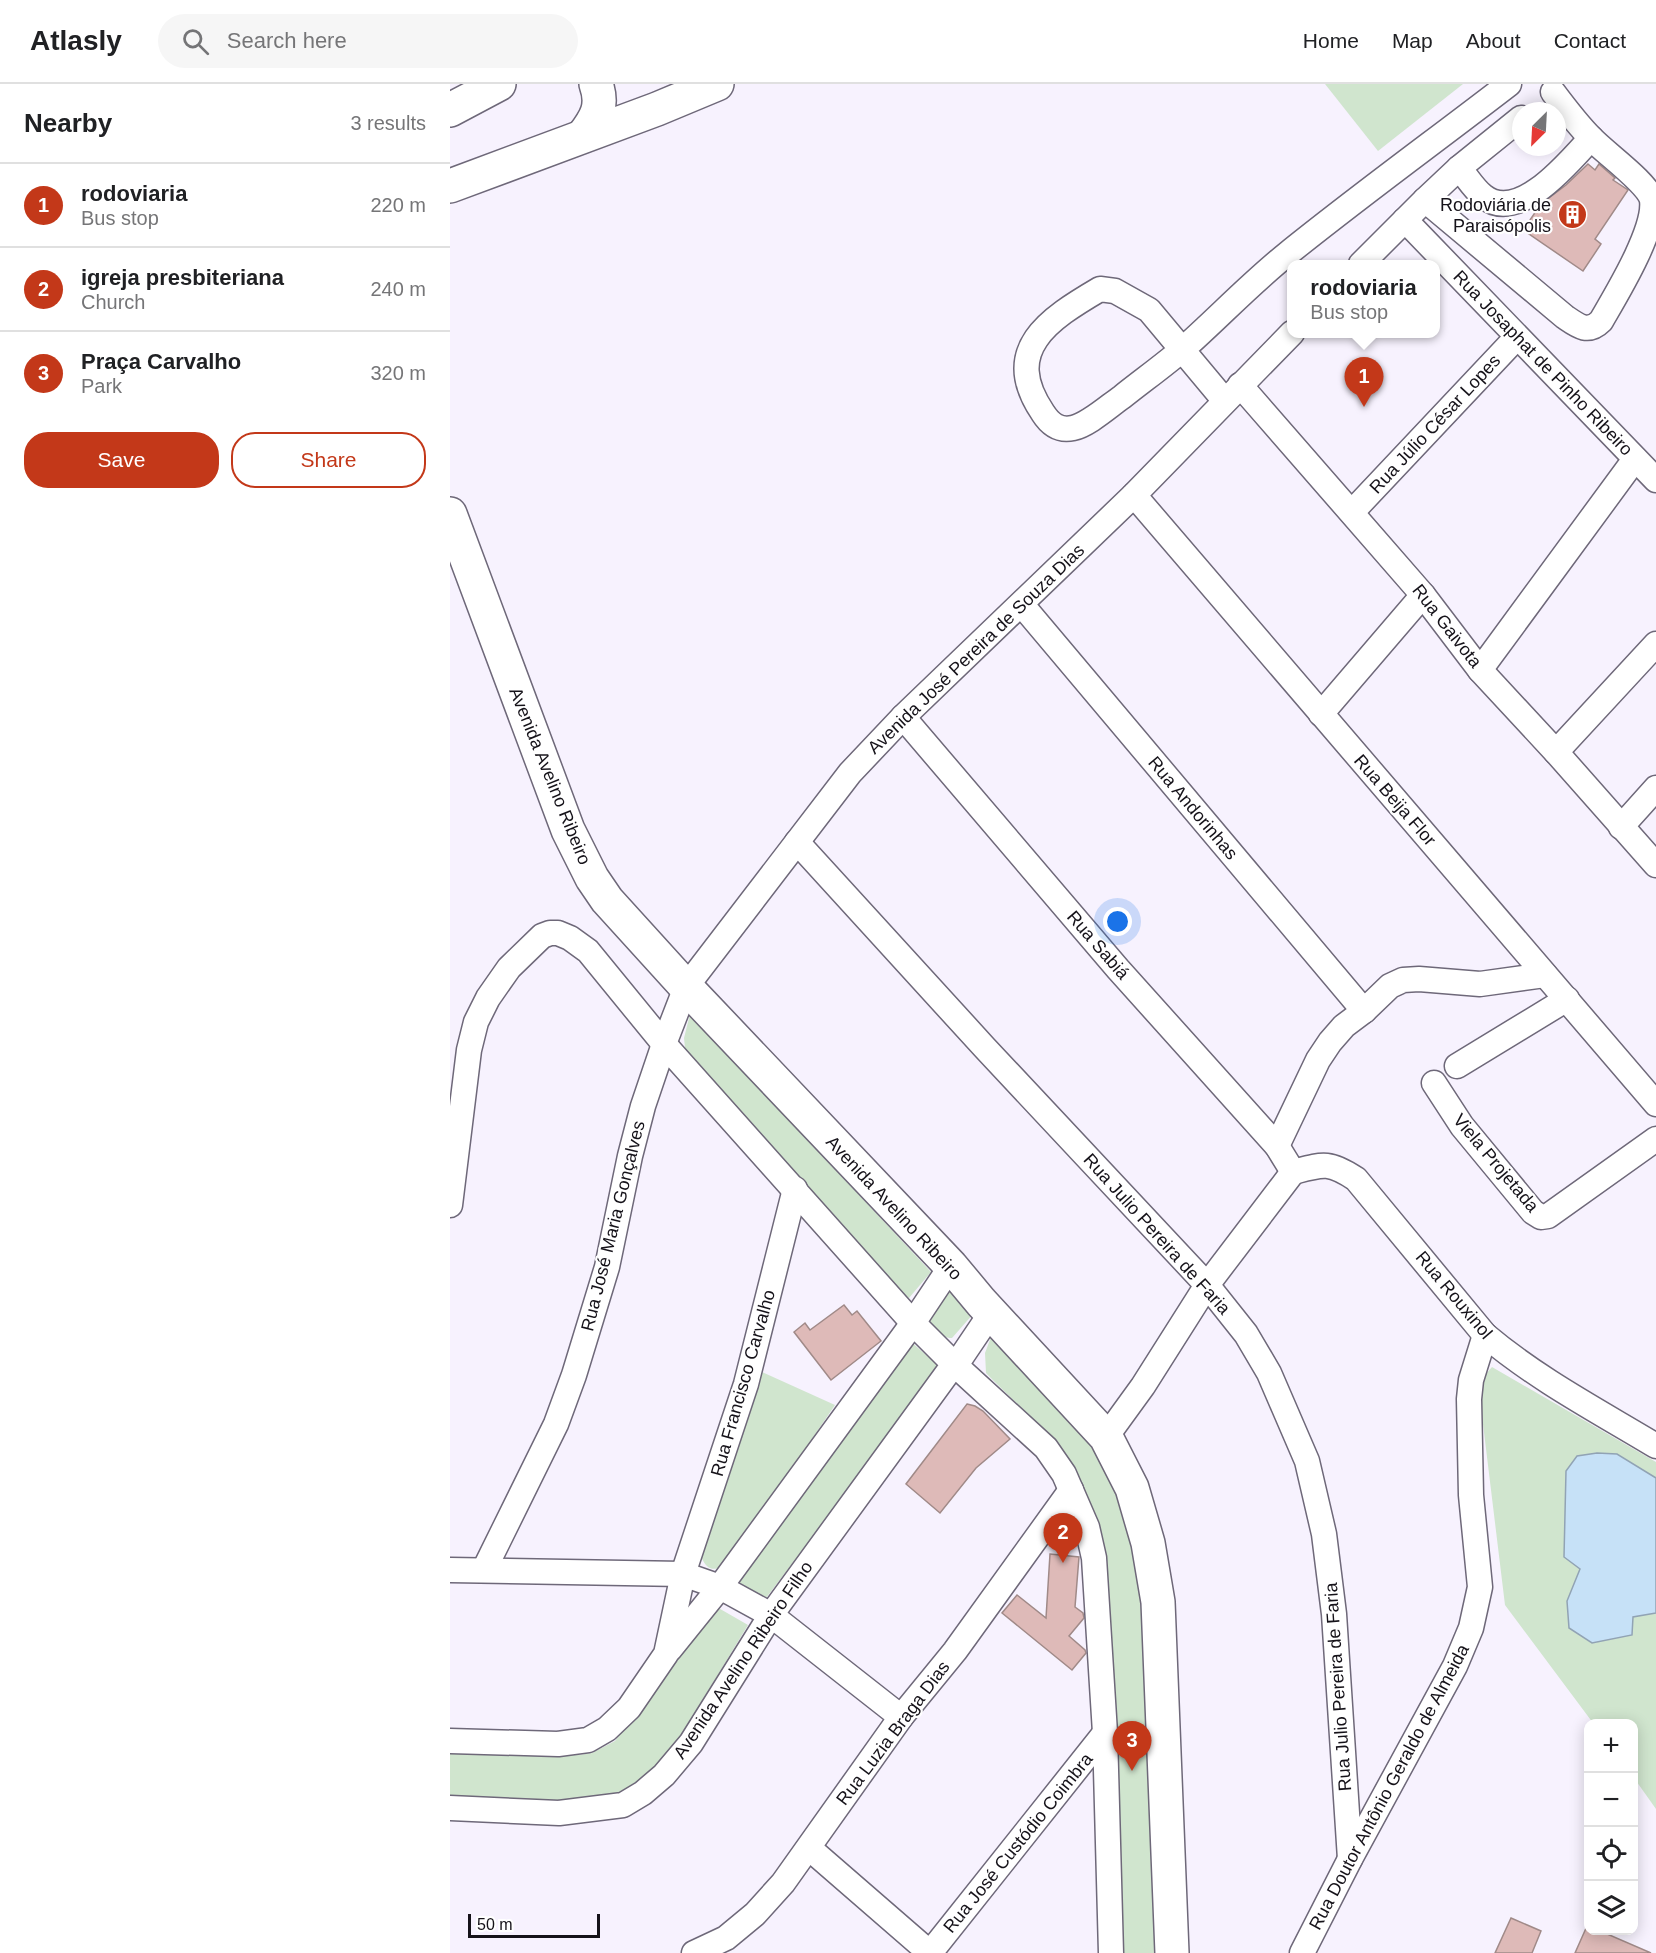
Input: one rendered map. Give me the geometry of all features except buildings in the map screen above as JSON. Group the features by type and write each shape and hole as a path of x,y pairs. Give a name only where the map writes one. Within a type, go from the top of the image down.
{"highway":[{"path":"450,110 499,84"},
{"path":"583,136 598,114 600,93 596,84"},
{"path":"450,186 717,84"},
{"name":"Avenida Avelino Ribeiro","path":"450,514 568,830 586,867 607,900 686,987 951,1266 991,1313 1106,1437 1132,1488 1148,1543 1158,1602 1172,1953"}],"street":[{"path":"1183,349 1149,309 1115,291 1100,289 1045,327 1031,345 1025,361 1027,379 1038,406 1049,422 1059,429 1074,428 1097,416 1183,349 1286,255 1509,84"},
{"path":"1425,200 1565,318 1580,327 1587,329 1595,327 1601,321 1634,264 1652,220 1652,199 1648,191 1591,138 1558,88 1540,102"},
{"path":"1365,260 1459,168 1512,125"},
{"path":"1459,168 1484,197 1500,204 1511,205 1533,194 1551,179 1591,138"},
{"name":"Rua Josaphat de Pinho Ribeiro","path":"1405,220 1656,480"},
{"name":"Rua Júlio César Lopes","path":"1352,512 1517,337"},
{"name":"Avenida José Pereira de Souza Dias","path":"686,987 850,773 903,717 1134,495 1287,338"},
{"name":"Rua Gaivota","path":"1183,349 1232,393 1352,512 1423,595 1480,670 1656,865"},
{"path":"1480,670 1635,459"},
{"name":"Rua Beija Flor","path":"1134,495 1656,1104"},
{"path":"1321,714 1423,595"},
{"name":"Rua Andorinhas","path":"1022,605 1364,1011"},
{"path":"1556,752 1656,644"},
{"name":"Rua Sabiá","path":"903,717 1118,969 1277,1146 1293,1172"},
{"path":"1621,827 1656,788"},
{"name":"Rua Julio Pereira de Faria","path":"797,842 985,1048 1207,1285 1246,1334 1269,1373 1307,1461 1324,1534 1334,1614 1350,1859"},
{"path":"451,1194 468,1050 476,1022 488,998 508,968 542,936 558,933 570,938 588,951 664,1044 913,1323 1046,1448 1064,1474 1088,1527 1094,1558 1105,1733 1111,1953"},
{"path":"1277,1146 1318,1060 1344,1026 1364,1011 1390,986 1402,980 1480,984 1545,975"},
{"name":"Rua José Maria Gonçalves","path":"484,1570 556,1424 574,1375 607,1267 643,1106 686,987"},
{"path":"1457,1066 1567,999"},
{"name":"Viela Projetada","path":"1434,1083 1462,1126 1533,1212 1541,1217 1548,1216 1656,1139"},
{"name":"Rua Rouxinol","path":"1293,1172 1323,1164 1341,1169 1356,1179 1485,1335 1537,1374 1656,1446"},
{"path":"1106,1437 1143,1386 1207,1285 1293,1172"},
{"name":"Rua Francisco Carvalho","path":"683,1574 746,1384 795,1189"},
{"path":"450,1741 558,1744 588,1740 607,1729 629,1708 666,1654 720,1587 913,1323 951,1266"},
{"name":"Avenida Avelino Ribeiro Filho","path":"450,1808 559,1813 623,1805 643,1793 664,1774 691,1743 771,1615 962,1356 991,1313"},
{"name":"Rua Doutor Antônio Geraldo de Almeida","path":"1302,1953 1350,1859 1455,1666 1471,1628 1480,1587 1471,1494 1469,1399 1485,1335"},
{"name":"Rua Luzia Braga Dias","path":"694,1953 726,1938 755,1914 783,1883 901,1717 955,1651 1071,1490"},
{"path":"450,1570 683,1574 720,1587 771,1615 901,1717"},
{"path":"666,1654 683,1574"},
{"name":"Rua José Custódio Coimbra","path":"930,1953 1105,1733"},
{"path":"809,1848 930,1953"}],"green space":[{"path":"1325,84 1463,84 1378,151"},
{"path":"690,1014 931,1272 909,1298 902,1298 686,1058 684,1038"},
{"path":"949,1287 974,1313 952,1338 947,1338 936,1331 929,1320 929,1315"},
{"path":"991,1337 1092,1446 1118,1493 1140,1565 1159,1953 1117,1953 1107,1563 1099,1530 1081,1484 1064,1455 1038,1424 986,1373 985,1353"},
{"path":"909,1340 941,1368 763,1602 732,1585"},
{"path":"1492,1367 1656,1462 1656,1478 1617,1454 1576,1584 1567,1601 1569,1628 1592,1643 1632,1635 1633,1617 1656,1613 1656,1809 1638,1784 1638,1719 1590,1719 1505,1605 1478,1383"},
{"path":"760,1371 835,1405 729,1562 713,1569 703,1562 701,1556"},
{"path":"715,1606 748,1625 667,1759 658,1769 620,1795 586,1804 450,1801 450,1752 579,1755 592,1753 615,1741"}],"water":[{"path":"1597,1453 1617,1454 1656,1478 1656,1613 1633,1617 1632,1635 1592,1643 1569,1628 1567,1601 1580,1569 1564,1557 1566,1471 1577,1456"}],"place":[{"name":"Rodoviária de Paraisópolis","path":"1572,215"},
{"name":"rodoviaria","path":"1364,407"},
{"name":"igreja presbiteriana","path":"1063,1563"},
{"name":"Praça Carvalho","path":"1132,1771"}]}
